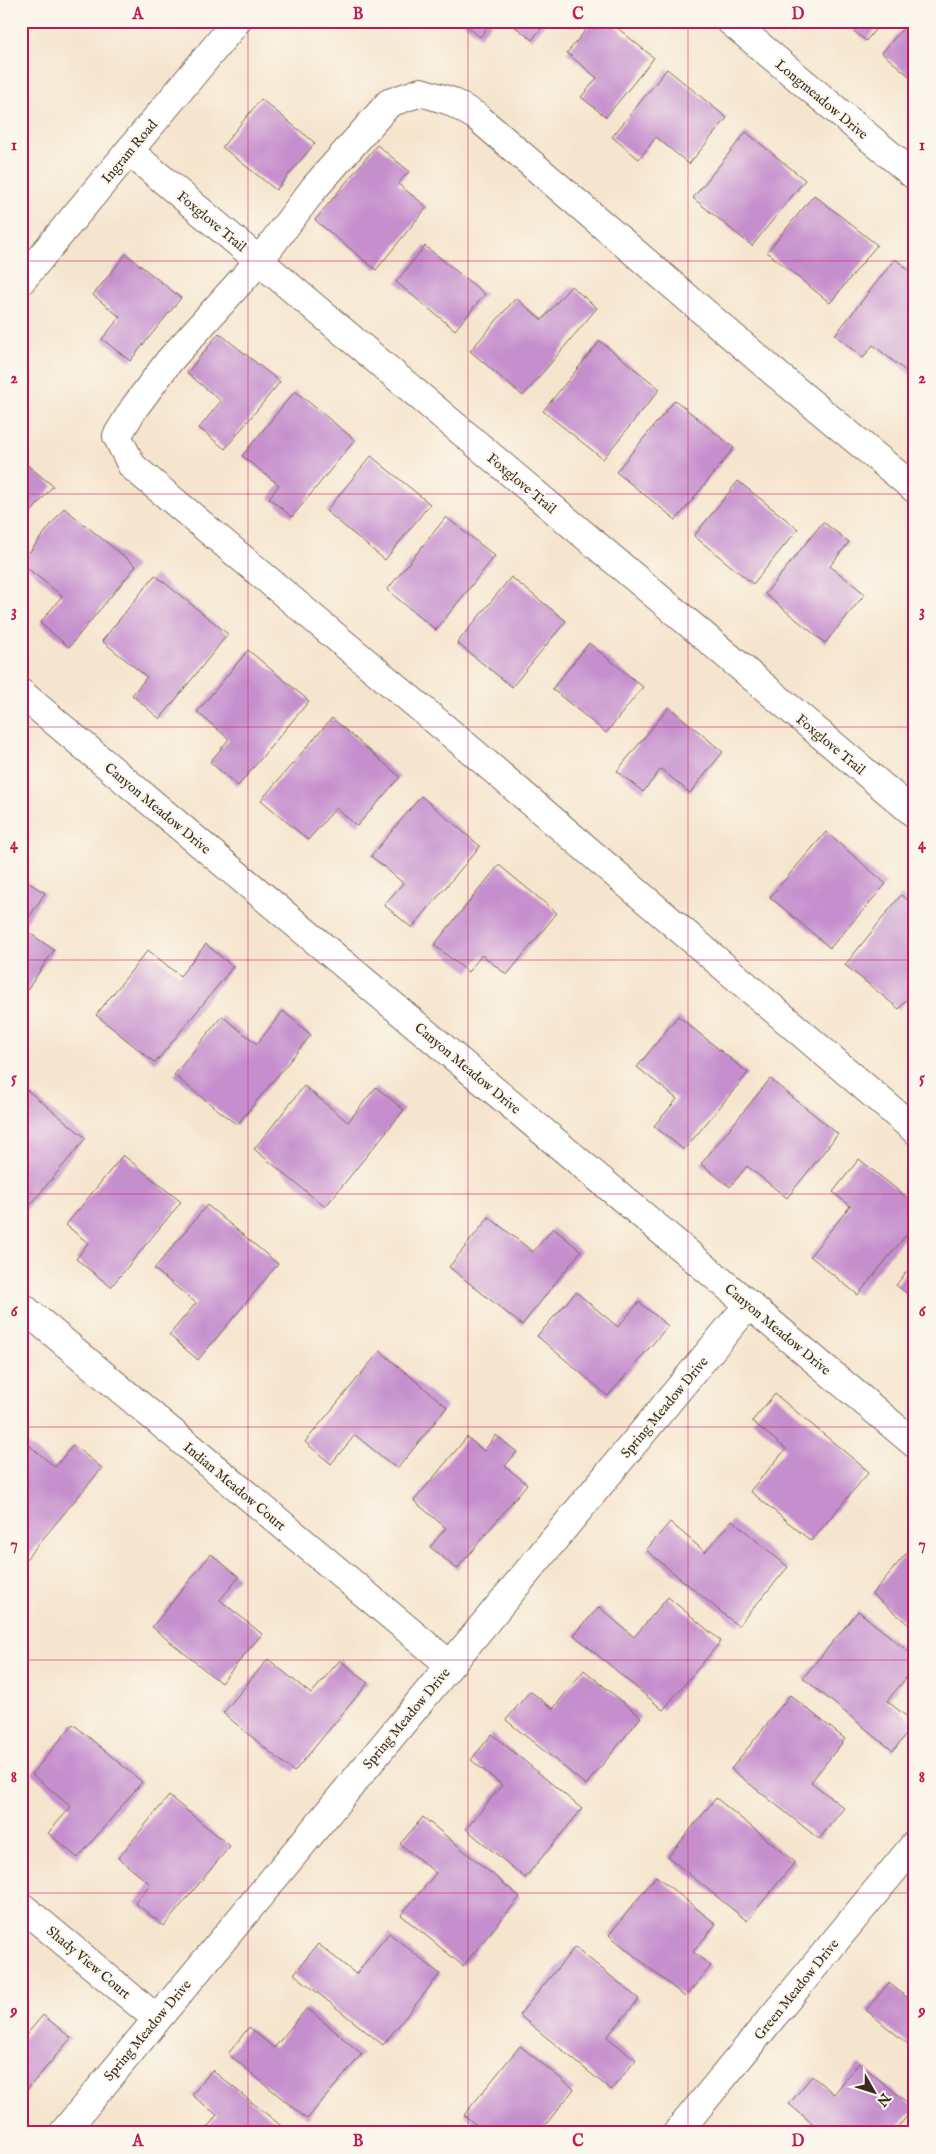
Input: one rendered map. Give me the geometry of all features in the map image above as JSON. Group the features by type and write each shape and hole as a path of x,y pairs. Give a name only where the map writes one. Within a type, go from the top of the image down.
{"street":[{"name":"Ingram Road","path":"21,280 237,21"},
{"name":"Longmeadow Drive","path":"730,21 915,176"},
{"path":"915,489 768,367 476,116 450,101 421,92 389,103 361,132 315,187 259,261 169,361 134,408 117,436 132,466 465,745 915,1130"},
{"name":"Foxglove Trail","path":"129,151 915,814"},
{"name":"Canyon Meadow Drive","path":"21,693 915,1444"},
{"name":"Spring Meadow Drive","path":"63,2133 749,1304"},
{"name":"Indian Meadow Court","path":"21,1306 450,1665"},
{"name":"Green Meadow Drive","path":"677,2133 915,1844"},
{"name":"Shady View Court","path":"21,1906 157,2019"}],"building":[{"path":"461,21 493,21 480,37"},
{"path":"508,21 547,21 532,40"},
{"path":"593,21 609,21 654,58 606,117 581,97 597,78 567,53"},
{"path":"842,21 882,21 866,41"},
{"path":"909,21 915,21 915,81 882,53"},
{"path":"667,69 727,118 689,164 656,137 639,159 612,137"},
{"path":"261,99 315,143 276,190 222,147"},
{"path":"746,132 805,180 752,246 693,198"},
{"path":"377,145 409,171 398,184 427,207 376,270 315,220"},
{"path":"814,195 877,245 830,303 767,252"},
{"path":"425,246 485,294 455,330 396,282"},
{"path":"126,254 181,298 130,361 102,339 120,317 93,295"},
{"path":"895,259 915,275 915,372 912,376 873,345 863,358 835,335"},
{"path":"571,286 597,308 523,396 470,351 516,298 542,320"},
{"path":"219,333 280,382 225,449 199,428 221,401 187,373"},
{"path":"600,341 660,389 603,459 543,411"},
{"path":"295,391 355,440 292,517 269,498 279,485 242,456"},
{"path":"675,400 734,448 676,520 616,472"},
{"path":"371,456 430,504 385,560 326,511"},
{"path":"21,460 53,486 21,524"},
{"path":"738,481 798,529 753,584 694,536"},
{"path":"64,508 136,566 69,647 40,623 62,596 21,563"},
{"path":"446,517 495,556 436,630 387,590"},
{"path":"823,522 849,542 830,566 865,594 825,643 765,594"},
{"path":"155,575 228,634 160,719 132,695 147,677 102,641"},
{"path":"511,577 566,621 512,687 457,643"},
{"path":"589,643 643,687 606,733 552,689"},
{"path":"248,650 309,701 238,786 210,762 229,739 197,712"},
{"path":"669,707 723,752 690,793 661,769 643,792 617,771"},
{"path":"332,718 400,777 357,826 336,808 308,840 261,800"},
{"path":"421,796 480,846 412,928 384,905 403,883 371,856"},
{"path":"826,832 886,884 830,948 770,897"},
{"path":"499,865 557,913 507,975 482,955 468,972 434,945"},
{"path":"21,878 45,893 22,928 54,950 27,990 21,986"},
{"path":"901,895 915,905 915,989 899,1009 845,965"},
{"path":"206,944 233,967 155,1063 96,1015 148,950 180,976"},
{"path":"283,1011 311,1035 237,1125 174,1075 222,1016 257,1044"},
{"path":"678,1016 748,1073 684,1150 654,1126 677,1099 637,1067"},
{"path":"770,1079 838,1134 787,1198 747,1166 730,1187 701,1164"},
{"path":"304,1086 348,1122 376,1087 404,1110 325,1207 254,1149"},
{"path":"27,1090 86,1138 21,1216 21,1098"},
{"path":"123,1155 181,1202 111,1287 76,1259 88,1243 66,1225"},
{"path":"859,1159 915,1204 915,1224 858,1295 810,1256 850,1206 833,1192"},
{"path":"207,1205 278,1264 198,1360 169,1335 196,1303 154,1269"},
{"path":"489,1217 533,1252 553,1228 581,1251 522,1325 449,1267"},
{"path":"915,1261 915,1300 896,1285"},
{"path":"576,1292 618,1327 639,1302 668,1326 608,1396 537,1336"},
{"path":"380,1351 447,1407 397,1469 355,1435 331,1464 305,1442"},
{"path":"775,1394 869,1472 811,1541 750,1491 786,1449 752,1421"},
{"path":"496,1435 517,1452 505,1466 527,1484 457,1569 430,1547 446,1528 414,1501 467,1437 484,1451"},
{"path":"24,1441 55,1467 73,1445 102,1468 21,1565 21,1445"},
{"path":"732,1520 788,1567 738,1626 646,1550 670,1522 705,1552"},
{"path":"915,1543 915,1630 872,1594"},
{"path":"211,1554 239,1577 220,1600 262,1634 221,1683 152,1627"},
{"path":"668,1597 721,1641 663,1710 574,1635 599,1607 634,1637"},
{"path":"858,1611 915,1657 915,1667 887,1701 915,1723 893,1751 803,1678"},
{"path":"268,1659 311,1694 340,1660 368,1683 294,1772 223,1713"},
{"path":"584,1670 641,1717 586,1785 506,1720 530,1691 553,1709"},
{"path":"790,1695 845,1739 811,1782 844,1808 819,1839 731,1769"},
{"path":"73,1724 142,1782 78,1858 48,1833 71,1807 32,1774"},
{"path":"492,1734 582,1809 525,1878 466,1829 502,1785 471,1760"},
{"path":"169,1796 230,1846 164,1926 135,1903 150,1884 118,1858"},
{"path":"716,1798 795,1862 747,1921 668,1857"},
{"path":"423,1817 520,1897 463,1966 401,1915 436,1873 400,1844"},
{"path":"656,1876 716,1924 693,1952 711,1966 685,1997 609,1935"},
{"path":"389,1933 440,1974 383,2045 294,1974 318,1944 356,1974"},
{"path":"575,1947 639,1999 607,2037 636,2060 611,2090 519,2015"},
{"path":"889,1983 915,2004 915,2050 866,2010"},
{"path":"307,2008 362,2054 307,2119 228,2054 249,2027 274,2048"},
{"path":"43,2015 71,2038 21,2097 21,2041"},
{"path":"520,2046 574,2089 543,2128 550,2133 486,2133 464,2115"},
{"path":"859,2063 914,2108 893,2133 824,2133 789,2104 812,2076 834,2094"},
{"path":"212,2070 290,2133 203,2133 217,2115 192,2095"},
{"path":"443,2126 451,2133 438,2133"}]}
